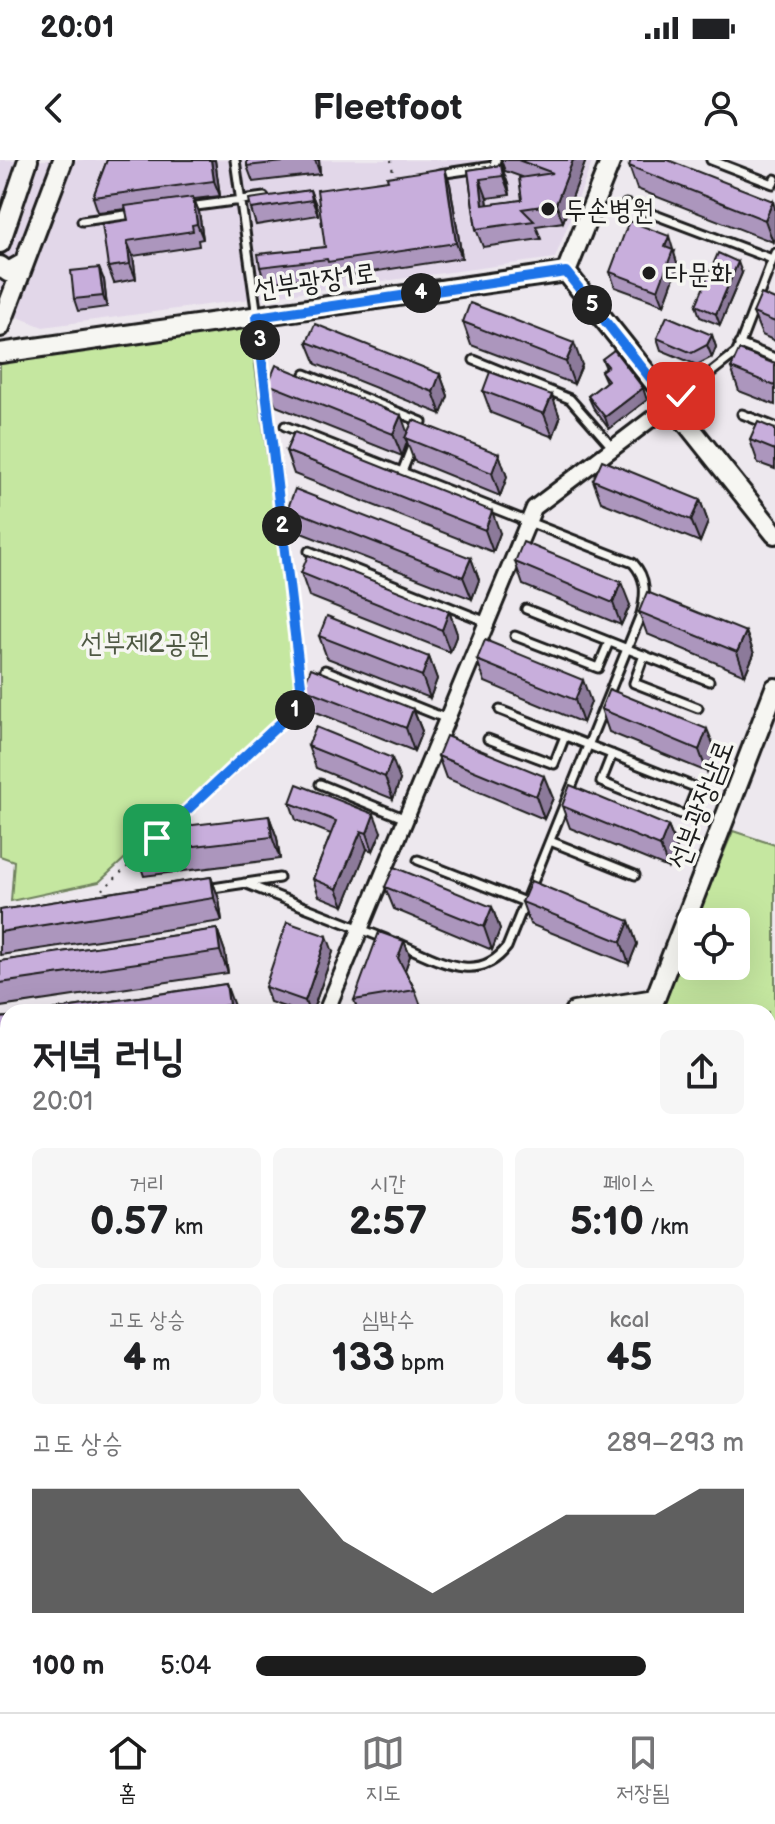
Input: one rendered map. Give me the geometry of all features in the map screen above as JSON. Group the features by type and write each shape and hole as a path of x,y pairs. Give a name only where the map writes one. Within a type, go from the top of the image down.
{"street":[{"path":"0,243 28,160"},
{"path":"611,160 566,272 775,534"},
{"path":"0,327 64,161"},
{"path":"0,266 8,272 24,263"},
{"name":"선부광장1로","path":"0,353 566,272"},
{"path":"329,1004 534,508 671,404"},
{"name":"선부광장남로","path":"624,1004 655,999 775,688"}],"lane":[{"path":"235,160 257,317"},
{"path":"423,176 493,166 496,160"},
{"path":"711,160 773,184 775,179"},
{"path":"183,208 270,196"},
{"path":"626,204 774,256 737,352 671,404"},
{"path":"82,221 140,214"},
{"path":"739,344 775,358"},
{"path":"474,360 570,399 613,448"},
{"path":"305,374 422,422 402,472"},
{"path":"742,414 775,427"},
{"path":"244,883 459,967 473,969 494,962 507,947 644,602 644,579 633,563 285,426"},
{"path":"309,551 487,622"},
{"path":"526,609 709,681"},
{"path":"515,636 598,668 609,642"},
{"path":"644,655 634,683 698,708"},
{"path":"325,670 447,719"},
{"path":"500,710 612,754 697,788 686,816 601,782 612,754"},
{"path":"488,739 554,764 565,736"},
{"path":"320,784 406,819"},
{"path":"550,841 635,875"},
{"path":"418,860 525,902"},
{"path":"200,889 279,878"}],"path":[{"path":"391,160 395,180"},
{"path":"165,831 303,702 257,317"},
{"path":"96,895 142,852"}],"shaded area":[{"path":"0,160 593,160 555,258 43,327 0,310"}],"green space":[{"name":"선부제2공원","path":"249,320 299,699 99,882 11,901 14,861 0,856 0,357"},
{"path":"733,831 775,845 775,1004 660,1004 678,961 678,980 750,980 750,908 700,908"}],"building":[{"path":"107,160 211,160 214,181 93,197"},
{"path":"247,160 302,160 247,166"},
{"path":"518,160 573,160 556,204 522,209 534,221 476,229 468,170 501,165 503,176 480,179 483,205 522,200 519,178 553,173"},
{"path":"631,160 668,160 773,201 765,220 629,166"},
{"path":"445,168 456,243 328,262 327,259 260,267 258,254 325,247 317,190"},
{"path":"310,190 312,200 251,209 249,199"},
{"path":"193,197 197,224 192,225 193,231 127,241 130,264 108,267 102,224 128,220 125,206"},
{"path":"629,221 669,236 665,247 673,250 658,290 610,272"},
{"path":"718,253 738,262 716,314 696,305"},
{"path":"99,268 103,296 74,299 71,271"},
{"path":"761,294 775,300 775,322 753,313"},
{"path":"470,303 574,343 566,362 463,322"},
{"path":"667,316 712,335 707,345 692,353 657,338"},
{"path":"315,324 440,374 433,392 307,342"},
{"path":"614,350 643,388 605,417 588,396 608,380 601,371 608,366 602,359"},
{"path":"739,350 775,364 775,386 731,368"},
{"path":"276,365 401,415 393,434 268,384"},
{"path":"490,372 552,395 544,414 483,391"},
{"path":"413,420 499,454 492,473 405,438"},
{"path":"758,422 775,429 775,450 750,440"},
{"path":"294,432 492,511 485,530 286,451"},
{"path":"602,460 700,500 691,520 593,480"},
{"path":"295,489 471,558 463,577 288,508"},
{"path":"523,542 621,582 613,603 515,562"},
{"path":"308,555 449,611 442,630 301,573"},
{"path":"647,592 746,632 737,652 639,612"},
{"path":"327,616 429,657 422,676 319,636"},
{"path":"485,640 583,680 575,700 477,660"},
{"path":"311,668 413,709 406,728 303,688"},
{"path":"609,689 707,729 699,750 601,709"},
{"path":"316,727 392,758 385,777 308,746"},
{"path":"446,736 544,776 536,796 438,756"},
{"path":"297,784 374,814 367,833 361,831 337,889 313,879 336,821 290,803"},
{"path":"570,785 668,826 660,846 562,806"},
{"path":"269,816 272,837 136,853 133,832"},
{"path":"394,867 492,907 484,927 385,887"},
{"path":"211,877 214,898 0,932 0,910"},
{"path":"531,881 629,921 621,942 522,902"},
{"path":"287,922 327,936 305,1001 265,987"},
{"path":"217,929 220,951 0,983 0,961"},
{"path":"379,932 404,941 398,958 415,990 354,1000"},
{"path":"226,984 229,1004 92,1004"}],"place":[{"name":"두손병원","path":"548,209"},
{"name":"다문화","path":"649,273"}],"route":[{"path":"157,838 303,702 257,317 566,272 671,404 681,396"}]}
